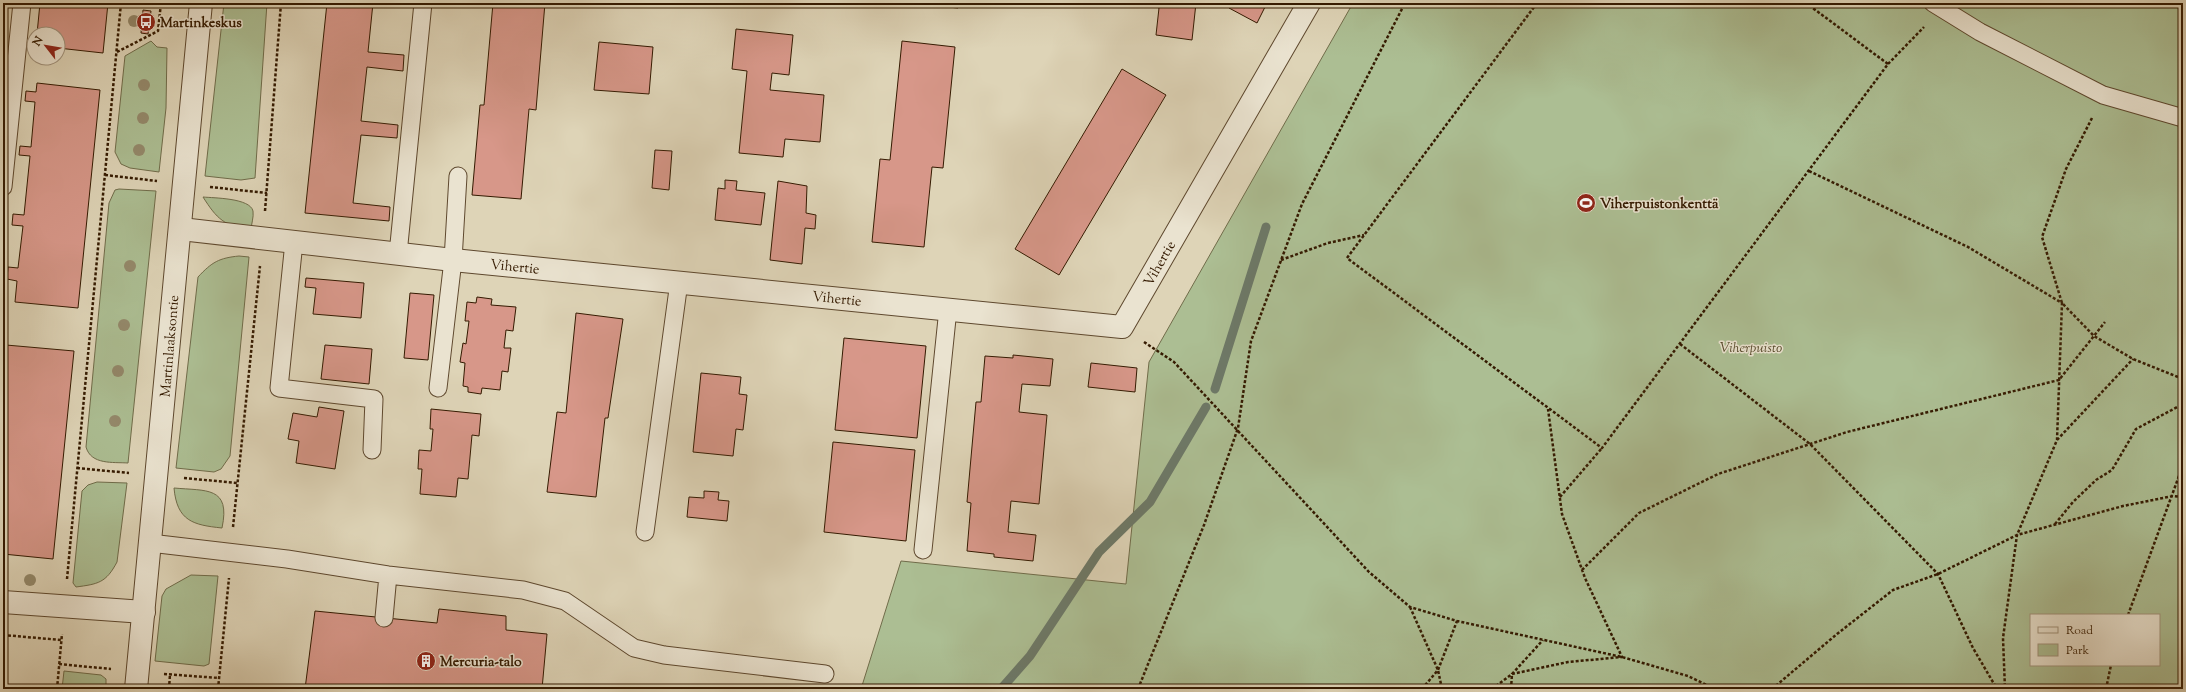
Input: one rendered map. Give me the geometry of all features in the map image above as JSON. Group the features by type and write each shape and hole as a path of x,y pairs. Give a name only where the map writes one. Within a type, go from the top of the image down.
{"street":[{"name":"Martinlaaksontie","path":"136,689 181,229 201,3"},
{"name":"Vihertie","path":"181,229 453,260 1122,327 1310,3"},
{"path":"3,602 144,612"}],"lane":[{"path":"3,186 22,3"},
{"path":"398,254 423,3"},
{"path":"1938,6 1980,32 2103,95 2183,118"},
{"path":"438,388 453,260 458,176"},
{"path":"294,242 279,388 374,399 372,450"},
{"path":"645,532 678,282"},
{"path":"923,550 948,309"},
{"path":"150,543 231,552 388,575 524,590 565,601 634,648 664,655 825,674"},
{"path":"384,618 388,575"}],"path":[{"path":"57,689 121,3"},
{"path":"116,52 158,31 161,3"},
{"path":"218,689 262,239 281,3"},
{"path":"1138,689 1204,525 1238,428 1251,341 1302,204 1405,3"},
{"path":"1537,3 1347,258 1602,448"},
{"path":"1806,3 1888,64"},
{"path":"1560,497 1602,448 1888,64 1938,6"},
{"path":"2057,440 2062,303 2042,237 2066,169 2103,95"},
{"path":"1809,171 1968,247 2062,303 2094,336 2133,359 2183,379"},
{"path":"1281,260 1328,243 1364,235"},
{"path":"1582,570 1638,513 1718,474 1847,432 2059,380 2105,322"},
{"path":"1122,327 1174,362 1238,428 1369,572 1410,607 1457,621 1622,657 1688,676 1715,689"},
{"path":"1680,344 1810,444 1938,574 1973,648 1996,689"},
{"path":"2005,689 2003,638 2017,535 2057,440 2133,359"},
{"path":"2055,525 2084,491 2096,480 2112,470 2136,429 2183,404"},
{"path":"1548,408 1562,514 1582,570 1622,657"},
{"path":"2128,614 2173,496 2183,465"},
{"path":"1772,689 1837,634 1893,590 1938,574 2017,535 2123,506 2173,496 2183,497"},
{"path":"1410,607 1438,670 1442,689"},
{"path":"1422,689 1438,670 1457,621"},
{"path":"3,635 61,640"},
{"path":"1492,689 1512,674 1543,640"},
{"path":"1512,674 1568,662 1622,657"},
{"path":"2106,689 2111,666"},
{"path":"169,689 170,674"},
{"path":"1511,689 1512,674"}],"green space":[{"path":"224,3 267,3 255,178 241,180 205,176"},
{"name":"Viherpuisto","path":"1353,3 2183,3 2183,689 861,689 901,561 1126,584 1149,362"},
{"path":"151,41 157,47 167,48 166,108 159,172 130,168 121,164 115,152 125,56"},
{"path":"115,190 156,191 128,463 98,460 89,453 86,447 109,203"},
{"path":"203,197 223,198 245,203 253,211 251,230 228,224 222,220 217,216"},
{"path":"239,256 249,257 230,456 221,469 214,472 176,468 198,277 212,264 226,258"},
{"path":"97,482 127,483 117,562 109,574 101,581 90,585 76,587 73,583 82,491 88,485"},
{"path":"174,488 206,491 213,493 219,498 223,504 224,514 222,528 195,523 188,519 179,508"},
{"path":"191,575 218,576 209,664 204,666 155,661 162,596 166,589"},
{"path":"64,671 101,675 106,679 106,689 62,689"}],"building":[{"path":"40,3 108,3 103,53 66,49 66,26 38,26"},
{"path":"327,3 373,3 368,52 404,55 403,71 367,67 361,121 398,125 397,138 361,135 353,203 390,207 389,221 305,213"},
{"path":"493,3 545,3 536,110 529,109 521,199 472,195 480,105 484,105"},
{"path":"909,3 959,3 958,8"},
{"path":"1032,3 1067,3 1067,7"},
{"path":"1156,3 1196,3 1192,40 1156,35 1159,8 1156,7"},
{"path":"1232,3 1267,3 1257,23 1229,8"},
{"path":"143,10 151,11 148,34 141,33"},
{"path":"736,29 793,35 789,75 772,73 770,90 824,95 820,142 785,139 783,157 739,153 747,71 732,69"},
{"path":"902,41 955,47 943,168 932,167 924,247 872,242 880,159 890,160"},
{"path":"599,42 653,47 649,94 594,90"},
{"path":"1122,69 1166,95 1059,275 1015,249"},
{"path":"37,83 100,90 78,308 15,302 17,281 7,279 8,267 18,268 23,226 12,225 13,214 24,215 30,156 19,155 20,146 31,147 35,102 25,101 26,91 36,92"},
{"path":"655,150 672,151 669,190 652,188"},
{"path":"725,180 737,181 736,190 765,193 761,225 715,220 718,188 725,189"},
{"path":"778,181 807,186 806,213 816,215 815,229 805,228 802,264 770,260"},
{"path":"306,278 364,283 361,318 313,314 316,288 305,287"},
{"path":"410,293 434,295 428,360 404,358"},
{"path":"477,297 492,299 491,305 516,307 513,331 506,330 504,348 511,348 508,372 502,371 500,390 482,388 481,394 468,392 468,387 463,386 465,363 460,362 463,343 466,344 469,321 465,321 467,302 476,303"},
{"path":"576,313 623,319 608,418 605,418 596,497 547,492 557,412 566,413"},
{"path":"844,338 926,346 917,438 835,430"},
{"path":"6,345 74,351 53,559 3,554 3,379"},
{"path":"325,345 372,349 369,384 321,379"},
{"path":"1013,355 1053,359 1050,386 1022,384 1019,412 1047,415 1039,504 1011,501 1008,532 1036,535 1033,561 994,557 994,554 967,551 971,503 967,502 976,402 981,402 985,356 1013,358"},
{"path":"1091,363 1137,368 1135,392 1088,387"},
{"path":"701,373 741,377 739,394 747,395 743,430 736,429 733,456 693,452"},
{"path":"319,407 344,411 335,469 296,463 299,441 288,439 293,413 317,417"},
{"path":"431,409 481,414 479,436 472,435 468,479 458,478 456,497 420,494 422,469 418,469 419,450 431,451 433,429 430,429"},
{"path":"833,442 915,450 906,541 824,532"},
{"path":"704,491 719,492 718,500 729,501 727,521 687,517 689,497 704,498"},
{"name":"Mercuria-talo","path":"439,609 506,616 506,630 547,634 542,689 305,689 315,611 437,623"}],"waterway":[{"path":"1215,389 1266,227"},
{"path":"1001,689 1030,656 1099,552 1150,502 1206,407"}],"place":[{"name":"Martinkeskus","path":"146,22"},
{"name":"Viherpuistonkenttä","path":"1586,203"},
{"name":"Mercuria-talo","path":"426,661"}]}
